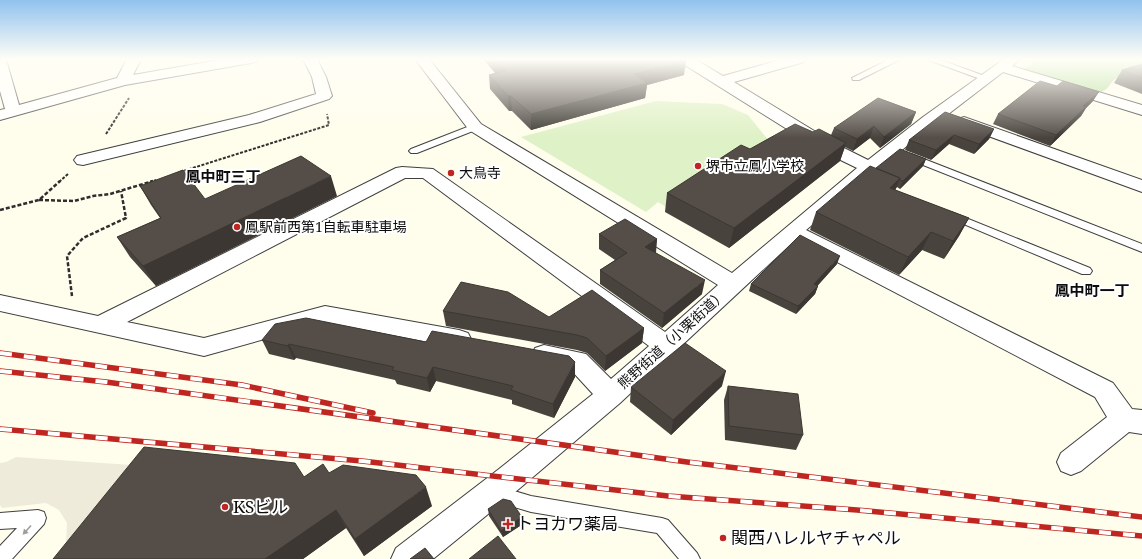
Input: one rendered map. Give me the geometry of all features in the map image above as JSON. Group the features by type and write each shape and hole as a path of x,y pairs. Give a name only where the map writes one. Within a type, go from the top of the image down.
{"street":[{"path":"3,85 7,113 109,85"},
{"path":"83,160 254,119 324,96 321,85"},
{"path":"442,85 475,127 734,284"},
{"path":"729,85 828,147 867,175"},
{"name":"熊野街道（小栗街道）","path":"494,493 611,395 793,231 867,175 891,149 976,85"},
{"path":"1070,85 1142,110"},
{"path":"937,113 1142,186"},
{"path":"100,325 402,172 427,173 666,345"},
{"path":"793,231 1104,390 1133,421 1071,462"},
{"path":"0,303 204,347 325,314 478,343"},
{"path":"524,352 577,362 611,395"},
{"path":"407,559 494,493"}],"lane":[{"path":"414,151 475,127"},
{"path":"891,149 1142,248"},
{"path":"939,210 1086,271"},
{"path":"494,493 531,504 662,526 691,559"},
{"path":"0,521 38,518 0,559"}],"path":[{"path":"173,175 329,125 324,96"},
{"path":"39,200 74,201 93,196 110,194 158,179"},
{"path":"59,316 73,301 67,256 82,238 126,218 121,191"}],"green space":[{"path":"1070,85 1110,85 1102,92 1097,93"},
{"path":"656,101 722,104 748,115 770,142 666,207 658,202 646,212 521,137"}],"shaded area":[{"path":"16,457 160,467 54,559 66,545 67,523 59,510 46,503 2,508 0,505 0,463"}],"building":[{"path":"498,85 639,85 531,114 511,96 508,96"},
{"path":"1035,85 1076,85 1099,92 1083,106 1086,107 1056,135 998,114"},
{"path":"878,98 916,112 884,137 874,126 857,139 834,128"},
{"path":"945,112 994,129 979,144 954,135 936,150 909,140"},
{"path":"795,124 813,132 819,129 846,143 734,228 667,193 741,145 750,149"},
{"path":"900,149 926,159 903,181 900,180 900,178 876,168"},
{"path":"301,156 331,176 143,266 117,237 161,218 140,186 183,170 205,199"},
{"path":"870,166 900,178 890,188 969,218 953,241 931,232 908,257 816,212"},
{"path":"625,219 657,239 645,247 705,280 664,313 600,270 627,253 599,234"},
{"path":"800,235 840,256 814,284 818,286 798,306 751,284"},
{"path":"461,282 508,292 549,317 592,290 644,328 606,356 587,338 577,335 443,311"},
{"path":"306,318 426,342 432,331 569,356 575,362 553,404 511,390 513,386 433,367 427,378 392,370 394,367 289,344 288,346 262,340 275,324"},
{"path":"685,343 726,371 673,420 631,387"},
{"path":"728,386 798,394 803,435 729,426"},
{"path":"144,447 295,463 304,477 323,464 329,473 343,465 416,475 426,487 355,539 336,510 265,559 53,559"},
{"path":"503,499 511,501 522,517 501,531 488,509"},
{"path":"498,536 516,559 469,559"},
{"path":"425,548 434,559 410,559"}],"railway":[{"path":"0,353 242,385 373,413"},
{"path":"0,371 106,382 687,462 1142,517"},
{"path":"0,429 362,461 668,496 857,510 1142,536"}],"place":[{"name":"堺市立鳳小学校","path":"698,166"},
{"name":"大鳥寺","path":"451,173"},
{"name":"鳳駅前西第1自転車駐車場","path":"237,227"},
{"name":"KSビル","path":"225,507"},
{"name":"トヨカワ薬局","path":"508,524"},
{"name":"関西ハレルヤチャペル","path":"723,538"}],"district":[{"name":"鳳中町三丁","path":"223,177"},
{"name":"鳳中町一丁","path":"1092,291"}]}
